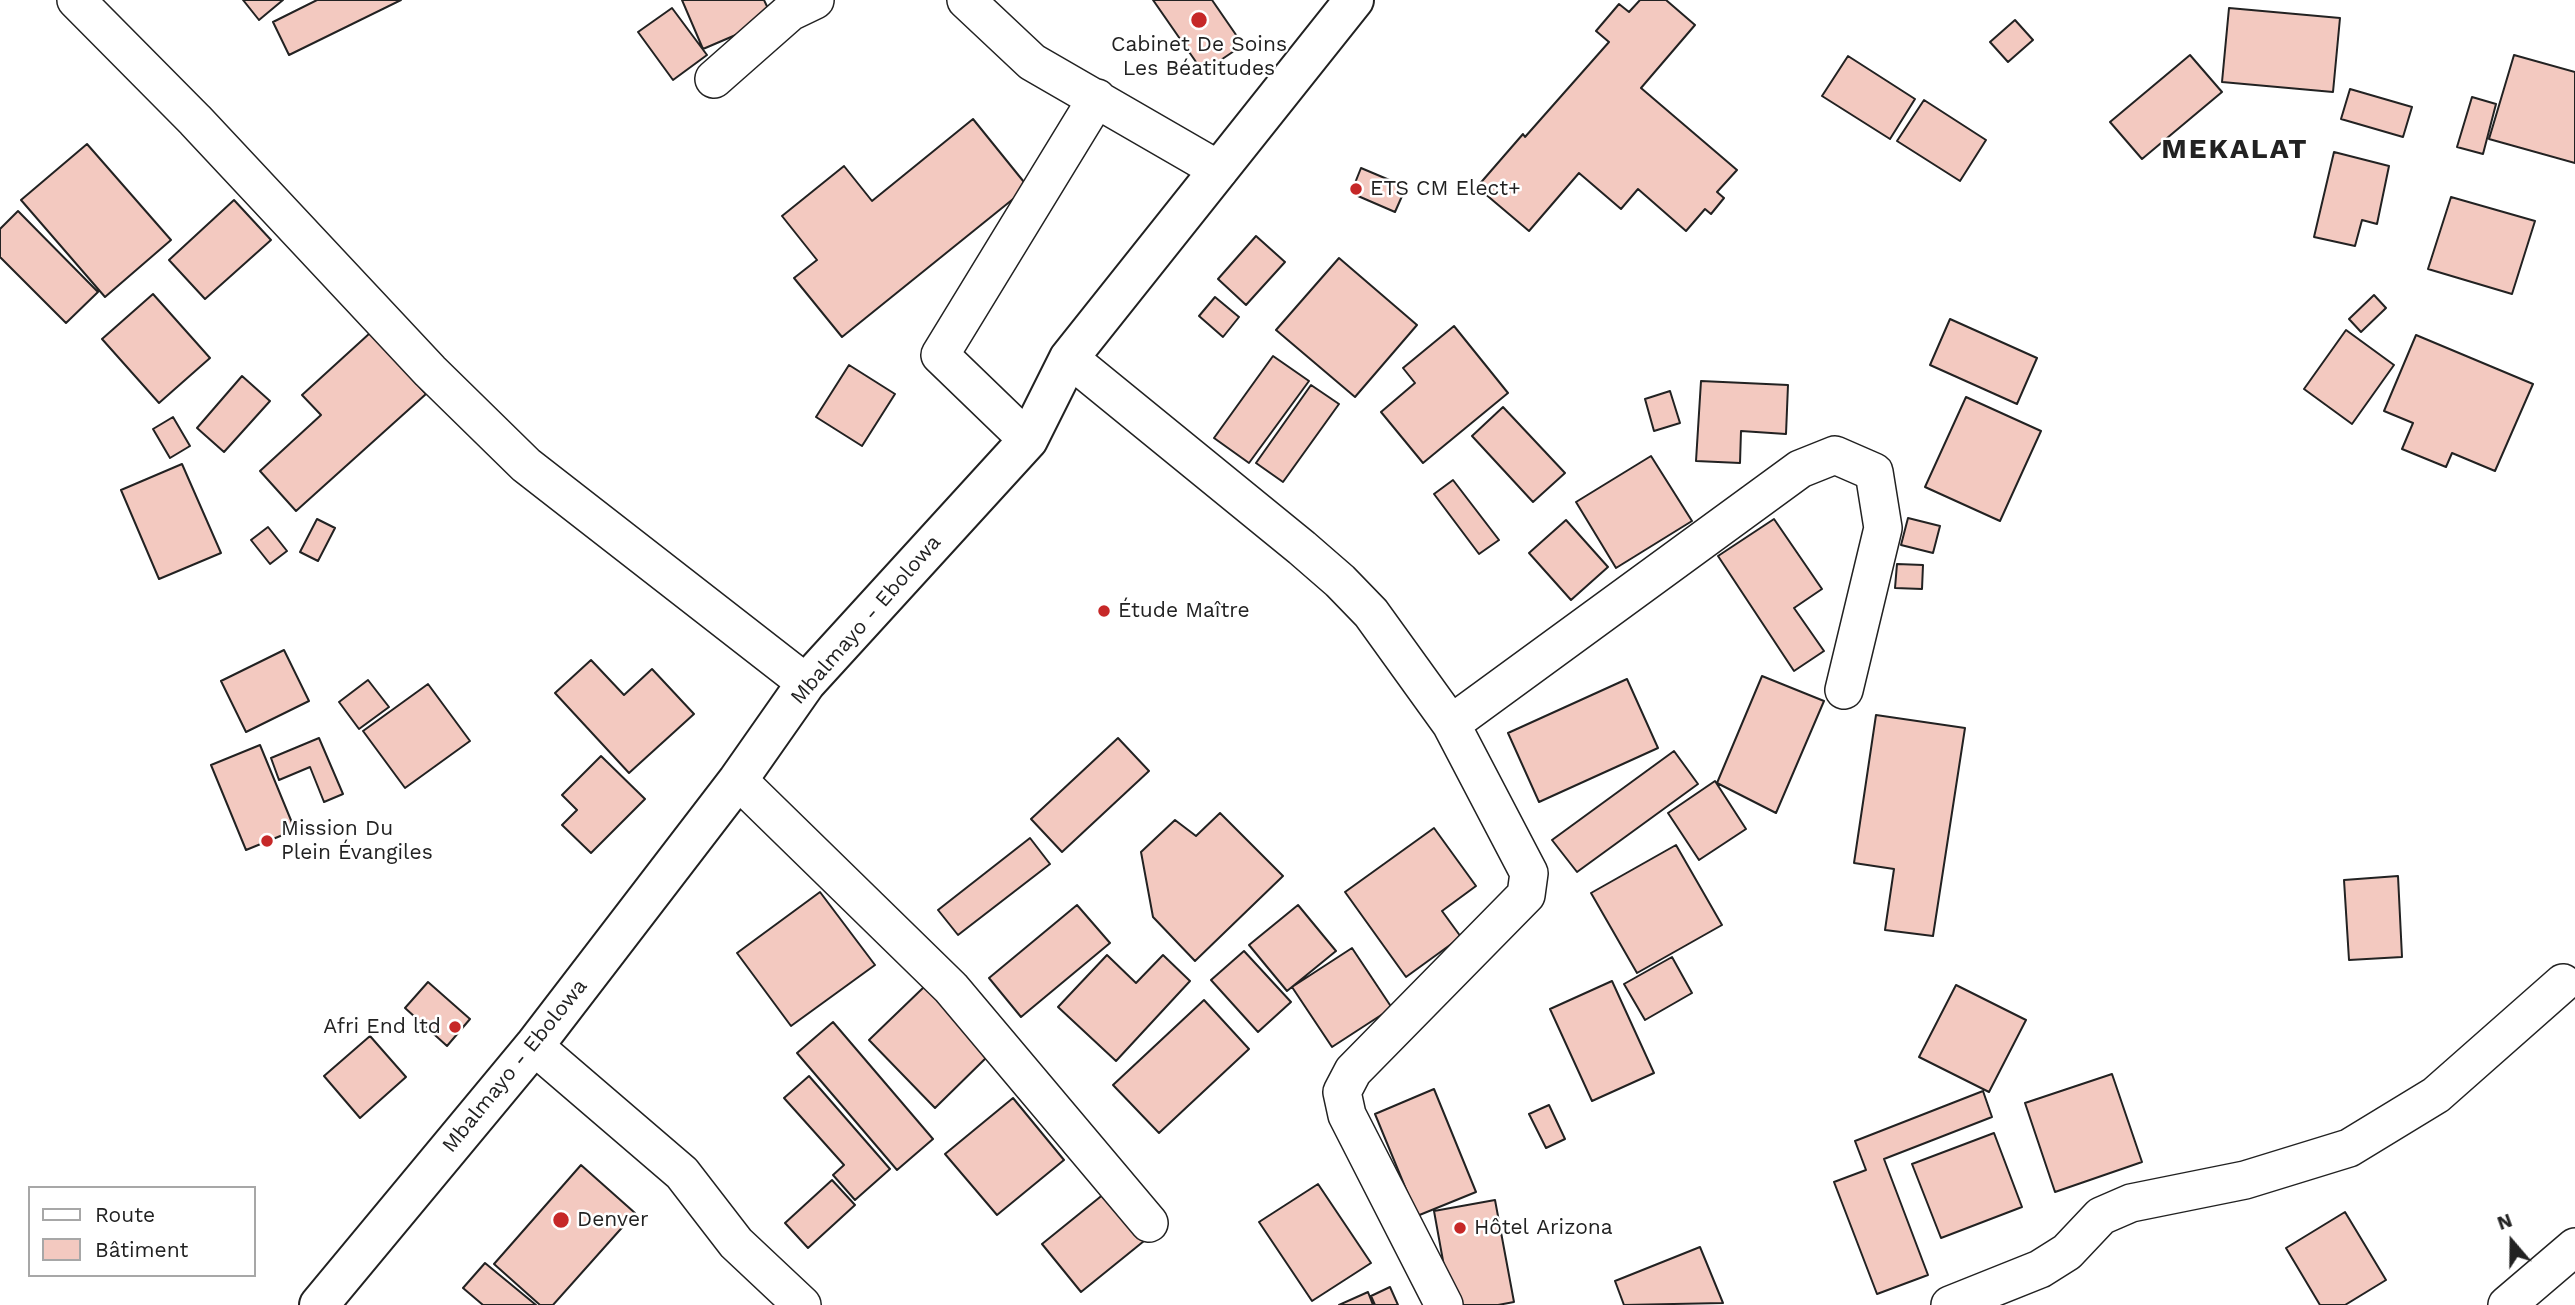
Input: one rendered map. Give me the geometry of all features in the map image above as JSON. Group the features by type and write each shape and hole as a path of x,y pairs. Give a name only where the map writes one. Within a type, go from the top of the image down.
{"highway":[{"name":"Mbalmayo - Ebolowa","path":"319,1305 534,1046 738,780 806,683 1028,440 1069,358 1354,0"}],"street":[{"path":"76,0 195,120 430,371 526,465 806,683"},
{"path":"714,79 790,12 816,0"},
{"path":"966,0 1032,62 1219,170"},
{"path":"1028,440 940,355 1097,98"},
{"path":"1069,358 1340,581 1371,613 1451,724 1529,873 1526,894 1353,1071 1342,1092 1347,1115 1444,1305"},
{"path":"1451,724 1800,468 1835,455 1874,472 1883,528 1844,690"},
{"path":"738,780 951,988 1149,1223"},
{"path":"1950,1305 2040,1269 2067,1252 2102,1216 2131,1203 2245,1180 2349,1148 2436,1095 2563,983"},
{"path":"534,1046 682,1173 736,1243 802,1305"},
{"path":"2507,1305 2575,1247"}],"building":[{"path":"243,0 283,0 259,20"},
{"path":"317,0 401,0 289,55 273,22"},
{"path":"682,0 764,0 773,19 703,49"},
{"path":"1153,0 1212,0 1243,45 1203,72"},
{"path":"1640,0 1666,0 1695,25 1641,88 1737,170 1717,192 1724,198 1711,214 1705,209 1686,231 1638,189 1621,209 1579,173 1529,231 1477,187 1609,42 1596,31 1619,4 1629,12"},
{"path":"672,8 707,55 673,80 638,32"},
{"path":"2229,8 2340,18 2333,92 2222,82"},
{"path":"2015,20 2033,40 2008,62 1990,42"},
{"path":"2190,55 2222,92 2142,159 2110,122"},
{"path":"2514,55 2575,72 2575,163 2489,139"},
{"path":"1848,56 1915,99 1890,139 1822,96"},
{"path":"2350,89 2412,107 2403,137 2341,119"},
{"path":"2472,97 2496,104 2483,154 2457,147"},
{"path":"1924,100 1986,140 1960,181 1897,141"},
{"path":"973,119 1028,187 842,337 794,278 817,260 782,216 844,166 872,201"},
{"path":"87,144 171,240 105,297 21,200"},
{"path":"2334,152 2389,166 2377,224 2362,220 2355,246 2314,237"},
{"path":"1361,168 1406,187 1395,212 1351,193"},
{"path":"2451,197 2535,221 2512,294 2428,269"},
{"path":"234,200 271,240 205,299 169,260"},
{"path":"18,211 98,292 66,323 0,257 0,229"},
{"path":"1256,236 1285,262 1246,305 1218,279"},
{"path":"1339,258 1417,325 1355,397 1276,330"},
{"path":"153,294 210,358 159,403 102,339"},
{"path":"2374,295 2386,308 2361,332 2349,319"},
{"path":"1215,297 1239,317 1223,337 1199,316"},
{"path":"1950,319 2037,358 2017,404 1930,365"},
{"path":"1454,326 1508,393 1423,463 1381,412 1415,383 1403,368"},
{"path":"2346,330 2394,365 2352,424 2304,389"},
{"path":"370,333 426,394 296,511 260,471 321,415 302,395"},
{"path":"2416,335 2533,384 2495,471 2452,453 2446,467 2402,449 2413,423 2384,411"},
{"path":"1273,356 1309,381 1249,463 1214,438"},
{"path":"849,365 895,394 862,446 816,417"},
{"path":"242,376 270,401 224,452 197,428"},
{"path":"1701,381 1788,385 1786,434 1741,431 1740,463 1696,461"},
{"path":"1311,385 1339,404 1283,482 1256,463"},
{"path":"1670,391 1680,423 1654,431 1645,399"},
{"path":"1966,397 2041,431 2000,521 1925,487"},
{"path":"1503,407 1565,473 1533,502 1472,436"},
{"path":"173,417 190,446 170,458 153,429"},
{"path":"1651,456 1692,521 1616,568 1576,502"},
{"path":"182,464 221,553 159,579 121,490"},
{"path":"1453,480 1499,540 1479,554 1434,494"},
{"path":"1908,518 1940,526 1933,553 1901,545"},
{"path":"317,519 335,528 318,561 300,552"},
{"path":"1774,519 1822,589 1794,608 1824,651 1794,671 1718,556"},
{"path":"1566,520 1608,567 1571,600 1529,553"},
{"path":"268,527 287,551 270,564 251,540"},
{"path":"1897,564 1923,565 1922,589 1895,588"},
{"path":"284,650 309,701 246,732 221,681"},
{"path":"591,660 624,695 652,669 694,714 629,773 555,693"},
{"path":"1762,676 1824,701 1776,813 1717,783"},
{"path":"1627,679 1658,748 1539,802 1508,733"},
{"path":"368,680 389,707 359,729 339,702"},
{"path":"428,684 470,741 405,788 363,731"},
{"path":"1876,715 1965,728 1933,936 1885,930 1894,869 1854,863"},
{"path":"319,738 343,794 324,802 310,767 279,780 271,758"},
{"path":"1118,738 1149,771 1062,852 1031,819"},
{"path":"260,745 295,830 246,850 211,765"},
{"path":"1674,751 1698,784 1577,872 1552,840"},
{"path":"601,756 645,799 591,853 562,825 577,810 562,795"},
{"path":"1715,781 1746,829 1699,860 1668,813"},
{"path":"1220,813 1283,876 1195,961 1153,917 1141,852 1175,820 1196,836"},
{"path":"1434,828 1476,886 1442,911 1461,937 1406,977 1345,892"},
{"path":"1030,838 1050,864 958,935 938,910"},
{"path":"1676,845 1722,925 1637,973 1591,893"},
{"path":"2398,876 2402,957 2349,960 2344,880"},
{"path":"820,892 875,965 791,1026 737,953"},
{"path":"1077,905 1110,943 1021,1017 989,978"},
{"path":"1298,905 1336,951 1287,991 1249,945"},
{"path":"1352,948 1392,1008 1332,1047 1292,987"},
{"path":"1244,951 1291,1002 1258,1032 1211,980"},
{"path":"1107,955 1136,983 1163,955 1190,981 1116,1061 1058,1007"},
{"path":"1672,957 1692,993 1645,1020 1624,984"},
{"path":"1612,981 1654,1073 1592,1101 1550,1009"},
{"path":"428,982 470,1019 447,1046 405,1008"},
{"path":"1956,985 2026,1020 1989,1092 1919,1057"},
{"path":"925,986 990,1054 935,1108 869,1040"},
{"path":"1204,1000 1249,1049 1159,1133 1113,1085"},
{"path":"833,1022 933,1139 897,1170 797,1053"},
{"path":"370,1036 406,1077 360,1118 324,1076"},
{"path":"2112,1074 2142,1162 2055,1192 2025,1103"},
{"path":"809,1076 890,1169 855,1200 833,1175 844,1165 784,1098"},
{"path":"1434,1089 1476,1192 1417,1216 1375,1114"},
{"path":"1983,1091 1992,1117 1884,1159 1928,1275 1877,1294 1834,1182 1866,1170 1855,1141"},
{"path":"1013,1098 1064,1160 997,1215 945,1154"},
{"path":"1549,1105 1565,1139 1546,1148 1529,1114"},
{"path":"1994,1133 2022,1207 1941,1238 1912,1164"},
{"path":"581,1165 635,1213 553,1305 540,1305 494,1264"},
{"path":"832,1180 855,1205 808,1248 785,1223"},
{"path":"1318,1184 1371,1263 1312,1301 1259,1222"},
{"path":"1105,1193 1144,1241 1081,1292 1042,1244"},
{"path":"1495,1200 1514,1302 1498,1305 1451,1305 1434,1211"},
{"path":"2345,1212 2386,1280 2345,1305 2320,1305 2286,1248"},
{"path":"1700,1247 1723,1303 1624,1305 1615,1281"},
{"path":"485,1263 536,1305 483,1305 463,1288"},
{"path":"1390,1287 1398,1305 1375,1305 1371,1296"},
{"path":"1368,1292 1373,1305 1339,1305"}],"place":[{"name":"Cabinet De Soins Les Béatitudes","path":"1199,20"},
{"name":"ETS CM Elect+","path":"1356,189"},
{"name":"Étude Maître","path":"1104,611"},
{"name":"Mission Du Plein Évangiles","path":"267,841"},
{"name":"Afri End ltd","path":"455,1027"},
{"name":"Denver","path":"561,1220"},
{"name":"Hôtel Arizona","path":"1460,1228"}],"district":[{"name":"MEKALAT","path":"2235,150"}]}
